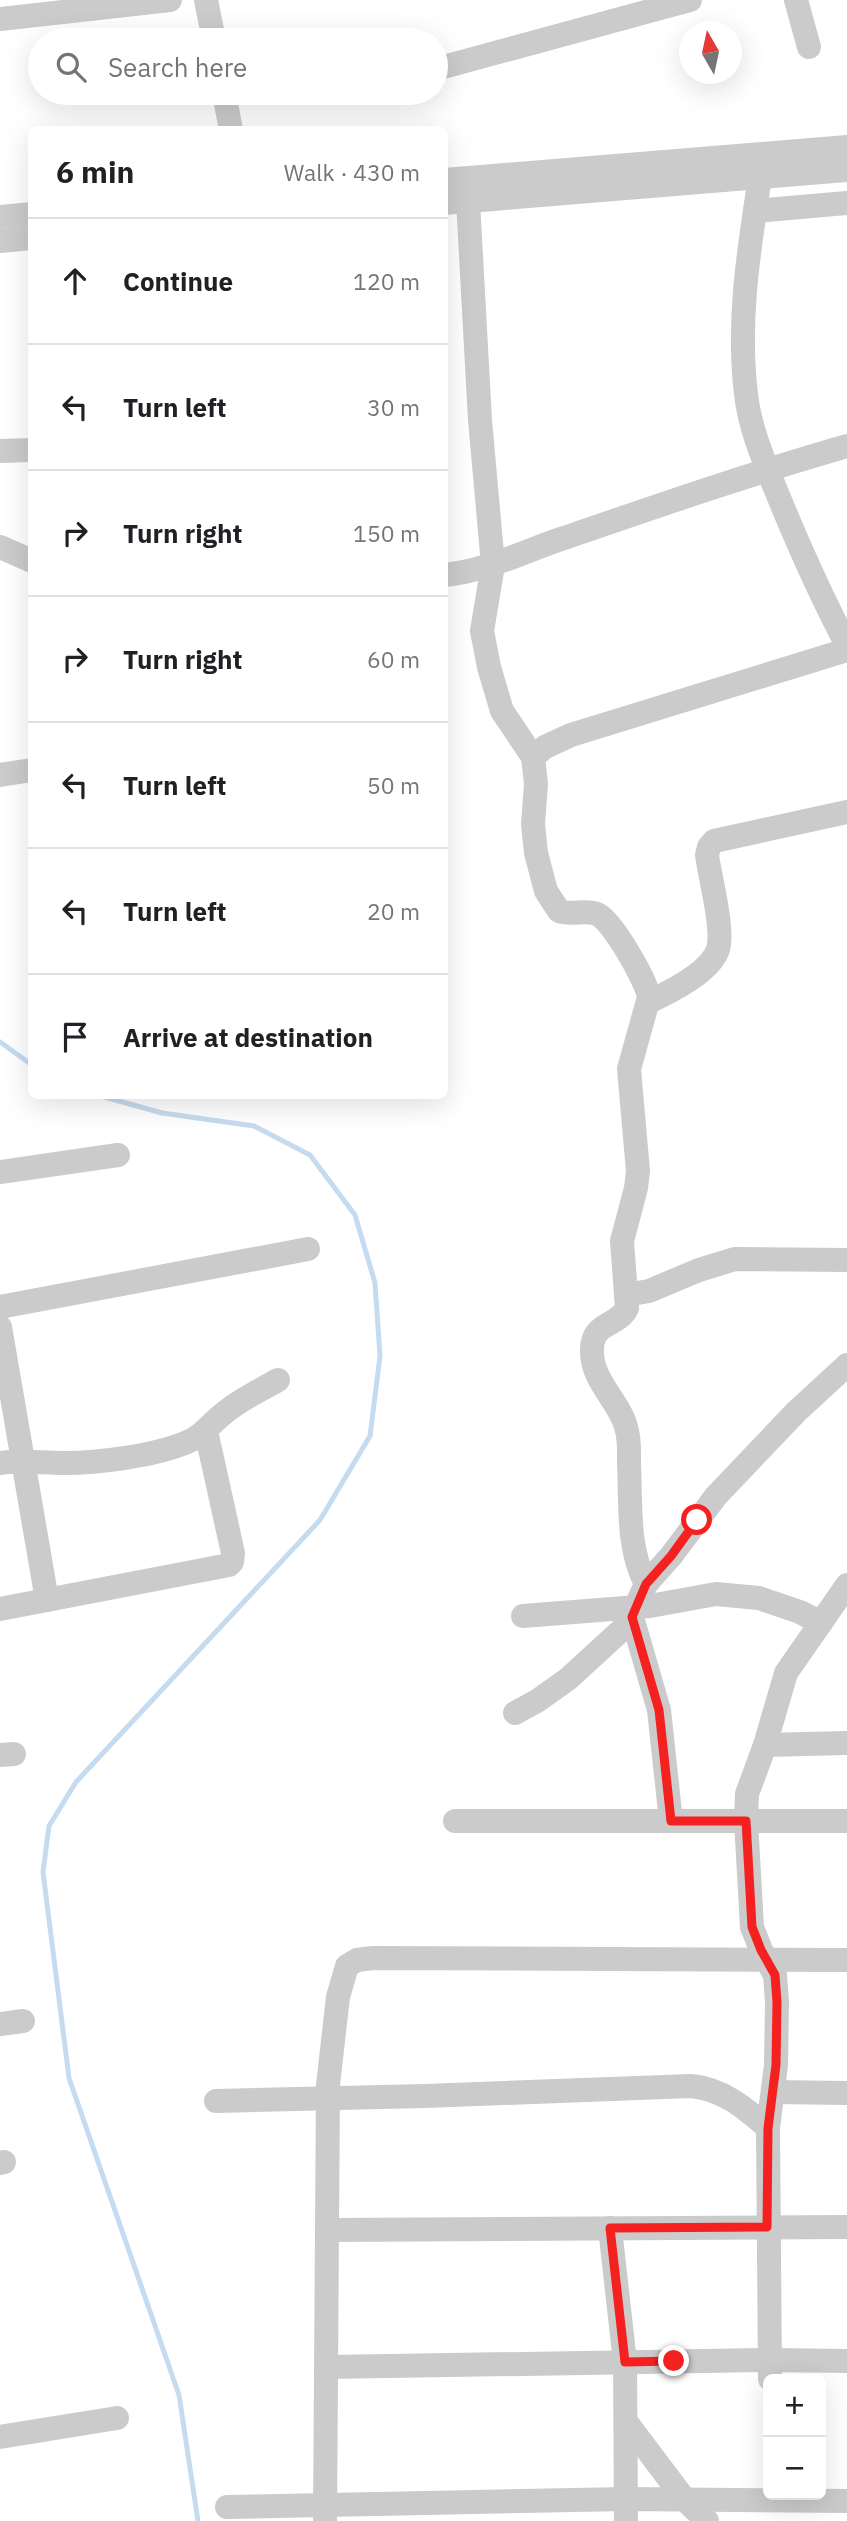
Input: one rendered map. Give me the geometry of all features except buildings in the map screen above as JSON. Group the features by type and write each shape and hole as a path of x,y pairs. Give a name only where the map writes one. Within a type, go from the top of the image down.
{"street":[{"path":"0,19 170,0"},
{"path":"206,0 212,28"},
{"path":"448,66 690,0"},
{"path":"796,0 809,47"},
{"path":"226,105 230,126"},
{"path":"671,1821 659,1710 638,1603 639,1571 633,1549 627,1428 597,1373 592,1348 594,1337 601,1327 627,1311 622,1241 638,1171 629,1069 649,1002 648,990 603,918 593,913 559,911 546,891 536,853 533,824 536,784 533,757 502,711 489,667 482,631 494,565 456,202 768,169 847,147"},
{"path":"533,757 545,747 570,735 847,648 821,596 767,469 746,398 741,337 755,211 768,169"},
{"path":"448,180 768,169 847,170"},
{"path":"755,211 847,203"},
{"path":"0,216 28,214"},
{"path":"0,241 28,238"},
{"path":"448,574 494,565 565,537 767,469 847,446"},
{"path":"0,451 28,450"},
{"path":"0,547 28,559"},
{"path":"0,775 28,771"},
{"path":"649,1002 698,974 716,953 719,931 707,855 714,841 847,812"},
{"path":"0,1172 118,1155"},
{"path":"0,1307 308,1249"},
{"path":"626,1296 649,1291 699,1270 735,1259 847,1261"},
{"path":"0,1327 12,1462 47,1600"},
{"path":"515,1713 568,1679 618,1633 716,1496 796,1412 847,1365"},
{"path":"12,1462 79,1463 148,1453 185,1444 205,1431 231,1407 278,1380"},
{"path":"0,1609 224,1566 232,1562 233,1553 205,1431"},
{"path":"770,2370 768,2128 776,2065 778,2012 775,1975 752,1927 747,1794 786,1674 833,1615 847,1585"},
{"path":"523,1616 638,1603 662,1604 708,1594 739,1595 833,1615"},
{"path":"765,1745 847,1743"},
{"path":"454,1821 847,1821"},
{"path":"325,2513 328,2099 338,1997 347,1966 357,1960 486,1957 847,1960"},
{"path":"216,2101 691,2085 715,2090 729,2097 768,2128"},
{"path":"773,2092 847,2093"},
{"path":"328,2230 847,2227"},
{"path":"610,2228 625,2362 626,2510"},
{"path":"327,2367 625,2362 770,2370 847,2361"},
{"path":"0,2437 117,2418"},
{"path":"627,2423 685,2500 707,2521"},
{"path":"227,2507 325,2513 626,2510 685,2500 768,2506 847,2501"}],"waterway":[{"path":"0,1042 28,1062"},
{"path":"112,1099 162,1113 254,1126 310,1155 355,1215 375,1283 380,1356 370,1436 320,1520 76,1782 49,1826 43,1872 69,2078 179,2395 198,2521"}],"route":[{"path":"674,2361 625,2362 610,2228 767,2227 768,2128 778,2032 775,1975 752,1927 746,1821 671,1821 659,1710 632,1617 646,1584 671,1556 697,1520"}]}
